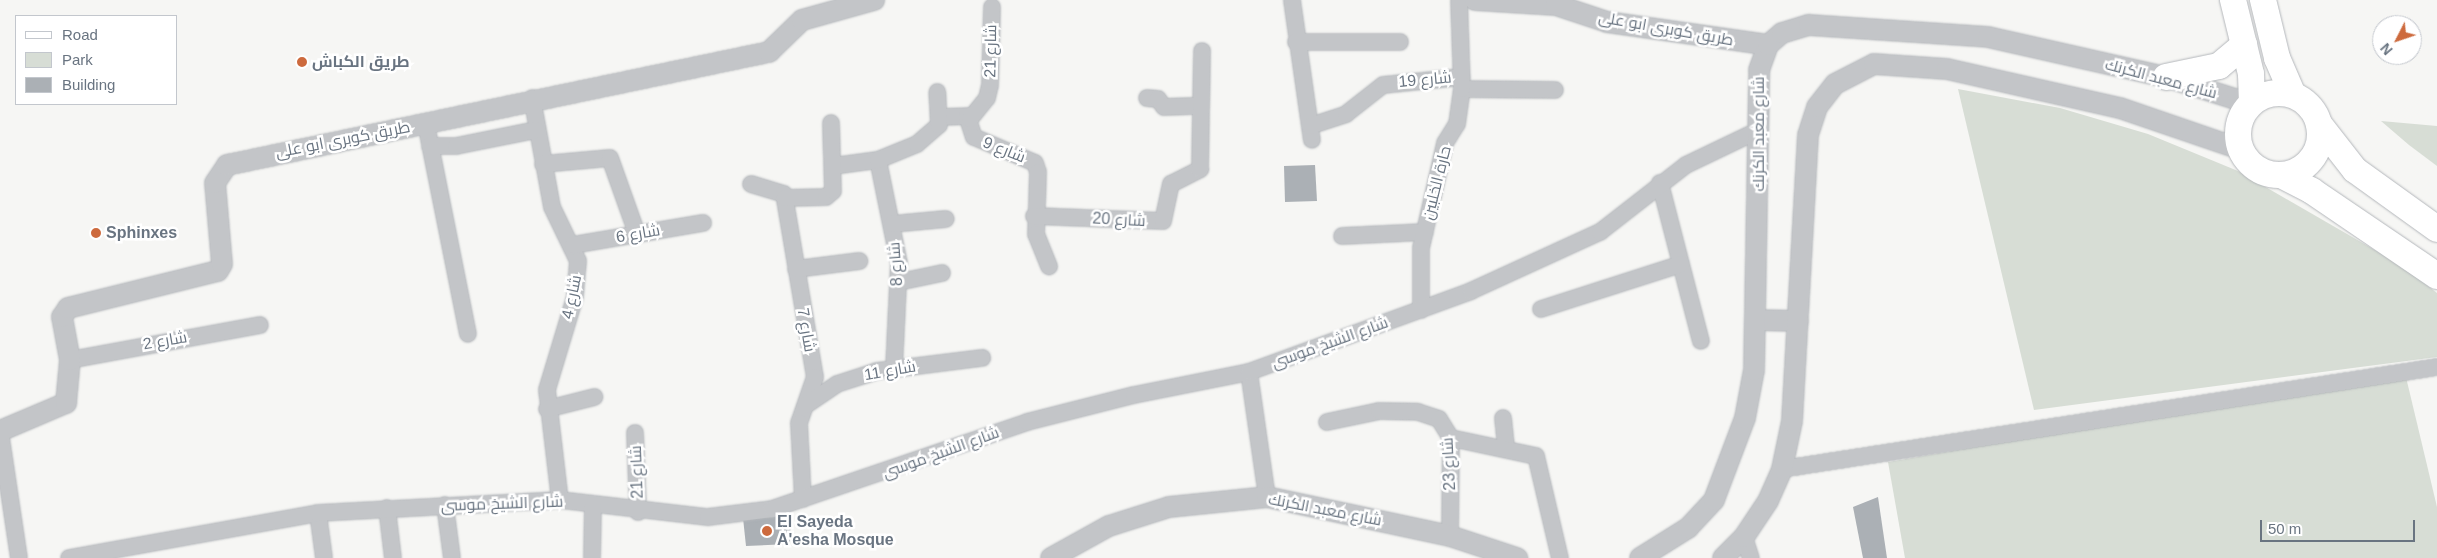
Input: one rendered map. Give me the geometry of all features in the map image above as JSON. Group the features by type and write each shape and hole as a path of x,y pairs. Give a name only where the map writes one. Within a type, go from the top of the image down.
{"main road":[{"path":"2234,3 2244,45 2251,103"},
{"path":"2264,3 2277,58 2293,95 2309,107 2319,124 2354,170 2437,229"},
{"path":"2166,77 2219,66 2244,45"},
{"path":"2293,95 2267,94 2251,103 2238,127 2240,149 2256,168 2281,175 2312,191 2437,276"},
{"path":"2281,175 2295,172 2316,152 2319,124"}],"street":[{"name":"طريق كوبرى ابو على","path":"0,431 63,406 68,400 70,360 62,317 68,308 221,268 215,183 228,165 426,124 532,98 769,52 802,20 874,0"},
{"path":"1292,0 1296,42 1400,42"},
{"name":"حارة الخلبين","path":"1421,310 1425,232 1446,143 1457,124 1462,83 1458,0"},
{"name":"طريق كوبرى ابو على","path":"1475,0 1556,5 1607,22 1768,45"},
{"name":"شارع 21","path":"970,119 987,98 990,85 992,7"},
{"name":"شارع معبد الكرنك","path":"1640,558 1688,528 1714,500 1745,418 1754,370 1759,70 1768,45 1799,26 1931,30 1988,37 2166,77 2251,103"},
{"name":"شارع 19","path":"1296,42 1311,133 1346,114 1383,86 1462,83 1556,90"},
{"name":"شارع 20","path":"1034,216 1163,221 1171,184 1200,168 1198,106 1202,51"},
{"path":"1723,558 1744,537 1782,469 1792,421 1812,121 1835,84 1860,68 1874,64 1947,69 2009,81 2120,108 2240,149"},
{"path":"833,166 878,160 917,144 934,132 942,117 937,92"},
{"name":"شارع 4","path":"532,98 542,164 552,207 573,245 578,279 550,372 547,409 560,500"},
{"path":"1147,98 1158,99 1164,108 1198,106"},
{"name":"شارع 9","path":"942,117 970,119 974,138 1038,167 1034,216 1049,267"},
{"path":"426,124 468,334"},
{"path":"751,184 778,189 785,198 830,195 833,166 831,124"},
{"path":"430,146 469,144 536,130"},
{"name":"شارع الشيخ موسى","path":"69,558 318,513 387,508 560,500 638,512 708,517 772,509 1027,422 1134,395 1249,372 1421,310 1600,232 1660,183 1718,148 1759,130"},
{"path":"542,164 610,158 637,234"},
{"name":"شارع 8","path":"878,160 892,224 899,282 894,369"},
{"path":"1660,183 1701,341"},
{"name":"شارع 7","path":"785,198 815,377 799,423 803,500"},
{"path":"892,224 946,219"},
{"name":"شارع 6","path":"573,245 703,223"},
{"path":"1342,236 1425,232"},
{"path":"796,269 859,261"},
{"path":"1541,309 1681,264"},
{"path":"899,282 942,273"},
{"path":"1756,320 1798,321"},
{"name":"شارع 2","path":"70,360 260,325"},
{"name":"شارع 11","path":"804,405 837,384 894,369 982,358"},
{"path":"1782,469 2437,367"},
{"path":"1249,372 1268,498"},
{"path":"547,409 594,397"},
{"name":"شارع 23","path":"1327,422 1379,411 1418,412 1439,419 1451,438 1450,536"},
{"path":"1503,418 1506,448"},
{"path":"0,431 19,558"},
{"name":"شارع 21","path":"635,433 638,512"},
{"path":"1451,438 1506,448 1536,456 1560,558"},
{"name":"شارع معبد الكرنك","path":"1050,558 1108,526 1169,507 1268,498 1450,536 1517,558"},
{"path":"445,505 452,558"},
{"path":"592,558 593,505"},
{"path":"387,508 393,558"},
{"path":"318,513 324,558"},
{"path":"1744,537 1751,558"}],"green space":[{"path":"1958,89 2060,108 2148,134 2238,171 2399,264 2437,293 2437,357 2034,410"},
{"path":"2381,121 2437,126 2437,166 2409,145"},
{"path":"2405,373 2437,507 2437,558 1905,558 1888,462"}],"building":[{"path":"1315,165 1317,201 1285,202 1284,166"},
{"path":"1878,497 1887,558 1863,558 1853,507"},
{"name":"El Sayeda A'esha Mosque","path":"791,513 790,544 746,546 743,518"}],"place":[{"name":"طريق الكباش","path":"302,62"},
{"name":"Sphinxes","path":"96,233"},
{"name":"El Sayeda A'esha Mosque","path":"767,531"}]}
